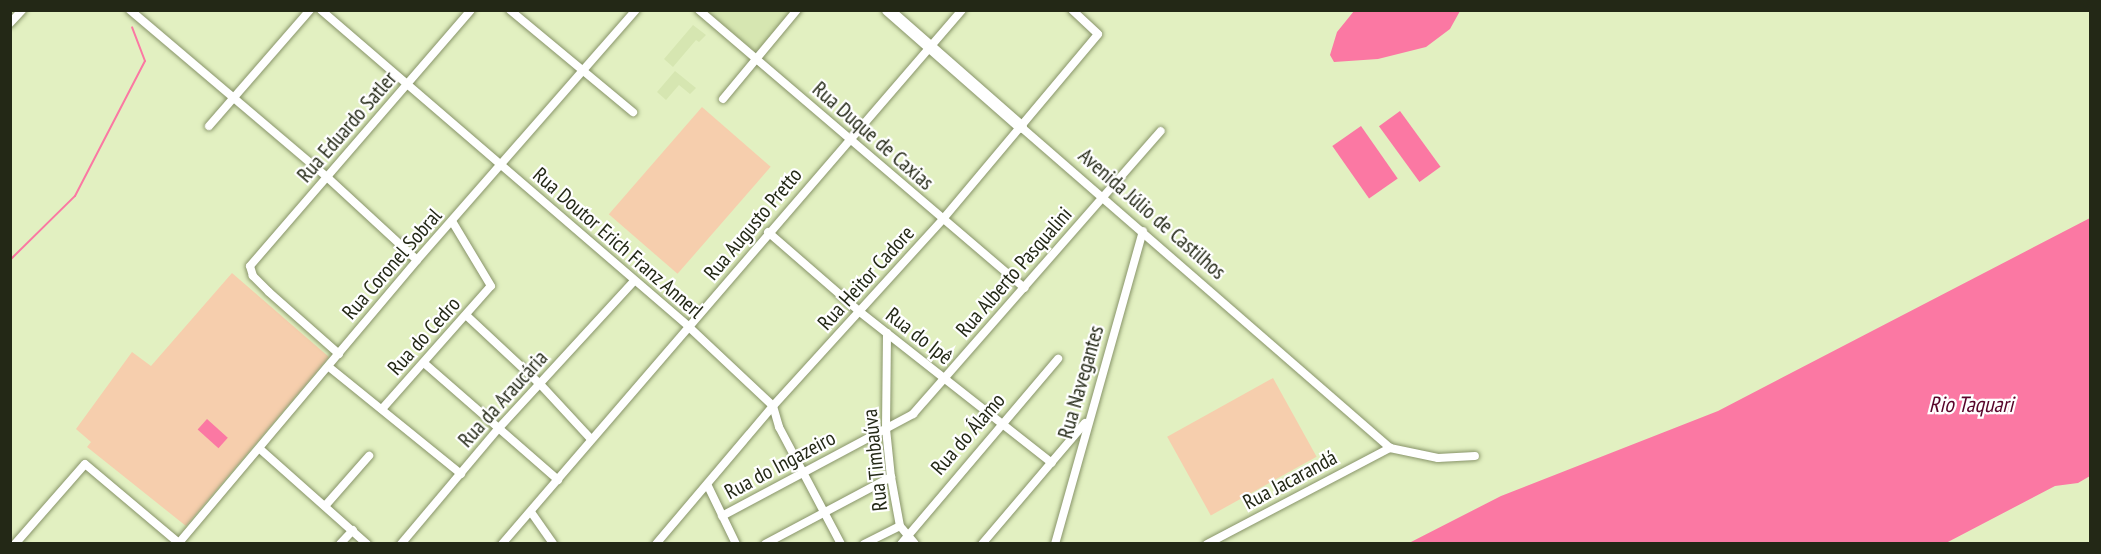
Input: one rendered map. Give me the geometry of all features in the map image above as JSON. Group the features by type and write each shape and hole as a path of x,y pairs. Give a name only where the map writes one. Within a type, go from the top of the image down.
{"street":[{"path":"10,23 22,10"},
{"path":"130,10 328,178 417,260"},
{"path":"209,126 310,10"},
{"name":"Rua Doutor Erich Franz Annerl","path":"321,10 406,86 689,327 773,406 779,427 841,543"},
{"name":"Rua Eduardo Satler","path":"339,354 269,292 253,276 250,266 471,10"},
{"path":"510,10 633,112"},
{"name":"Rua Coronel Sobral","path":"179,543 417,260 636,10"},
{"name":"Rua Duque de Caxias","path":"699,10 1024,288"},
{"path":"723,99 797,10"},
{"name":"Avenida Júlio de Castilhos","path":"888,10 1390,448"},
{"name":"Rua Augusto Pretto","path":"502,543 531,512 768,232 962,10"},
{"name":"Rua Heitor Cadore","path":"656,543 708,486 773,406 943,219 1098,34 1072,10"},
{"name":"Rua Alberto Pasqualini","path":"886,429 913,414 1161,131"},
{"name":"Rua do Cedro","path":"382,409 467,316 491,286 452,221"},
{"name":"Rua Navegantes","path":"1055,543 1087,420 1143,231"},
{"name":"Rua do Ipê","path":"768,232 860,312 1052,463"},
{"name":"Rua da Araucária","path":"401,543 498,429 634,281"},
{"path":"467,316 540,384 591,440"},
{"name":"Rua Timbaúva","path":"887,333 886,429 891,477 900,526 907,534 901,543"},
{"name":"Rua do Álamo","path":"907,534 1000,423 1058,359"},
{"path":"424,363 558,480"},
{"path":"329,367 461,474"},
{"path":"982,543 1087,420"},
{"name":"Rua do Ingazeiro","path":"722,516 806,474 886,429"},
{"path":"260,448 367,543"},
{"path":"1390,448 1438,458 1475,456"},
{"name":"Rua Jacarandá","path":"1207,543 1390,448"},
{"path":"325,506 369,456"},
{"path":"15,543 85,464 179,543"},
{"path":"765,543 891,477"},
{"path":"708,486 736,543"},
{"path":"531,512 554,543"},
{"path":"864,543 900,526"},
{"path":"340,543 352,530"},
{"path":"907,534 915,543"}],"shaded area":[{"path":"707,11 791,11 756,52"},
{"path":"693,25 706,35 699,42 696,40 673,67 664,59"},
{"path":"675,71 696,88 690,94 679,85 666,100 657,92"},
{"path":"702,107 771,167 678,274 609,214"},
{"path":"232,273 329,357 186,526 87,447 91,442 76,429 132,352 151,366"},
{"path":"1273,378 1317,457 1211,515 1167,437"}],"water":[{"path":"1354,11 1460,11 1450,29 1426,47 1378,59 1334,62 1330,55 1337,32"},
{"path":"1400,111 1441,167 1420,182 1379,126"},
{"path":"1361,126 1398,178 1369,199 1332,146"},
{"name":"Rio Taquari","path":"2090,218 2090,476 2078,483 2055,486 1946,543 1409,543 1501,496 1718,411"},
{"path":"207,419 228,438 218,448 198,429"}],"waterway":[{"path":"10,260 75,196 145,61 132,27"}]}
